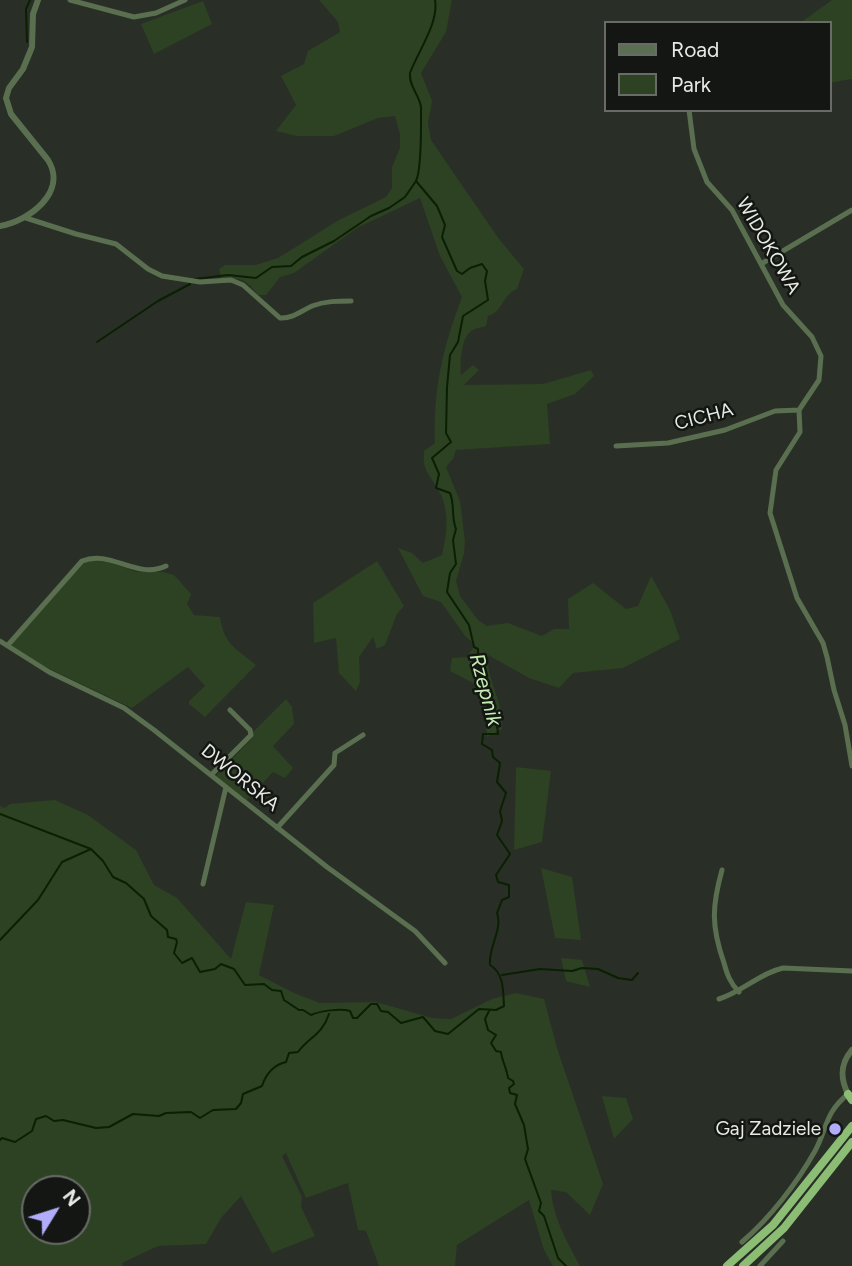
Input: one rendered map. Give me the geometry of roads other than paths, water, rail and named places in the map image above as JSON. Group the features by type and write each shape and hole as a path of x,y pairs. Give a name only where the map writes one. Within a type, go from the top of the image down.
{"highway":[{"path":"727,1266 773,1225 852,1126"},
{"path":"743,1266 784,1228 852,1142"},
{"path":"840,1158 852,1150"}],"street":[{"path":"0,99 7,94 23,69 32,47 33,14 38,0"},
{"path":"70,0 134,17 143,17 185,0"},
{"path":"0,226 26,218 48,196 55,177 48,160 11,114 7,94"},
{"name":"WIDOKOWA","path":"689,112 698,165 707,182 732,210 783,305 812,337 821,356 819,380 799,410 800,432 776,470 770,513 797,598 827,657 845,725 852,766"},
{"path":"761,264 852,210"},
{"path":"26,218 116,244 148,269 162,276 201,282 232,280 243,285 280,318 286,319 328,302 351,301"},
{"name":"CICHA","path":"616,446 668,443 725,430 775,411 799,410"},
{"path":"8,646 82,561 93,556 141,569 160,569 166,566"},
{"name":"DWORSKA","path":"0,641 49,672 124,708 277,828 415,931 445,962"},
{"path":"211,775 251,735 250,730 230,710"},
{"path":"277,828 334,765 335,753 363,735"},
{"path":"203,884 226,787"},
{"path":"722,870 714,901 713,928 730,981 739,992"},
{"path":"719,999 739,992 773,970 783,968 852,971"},
{"path":"742,1241 797,1179 817,1149 828,1118 851,1097 843,1083 842,1072 846,1057 852,1050"},
{"path":"760,1266 783,1241"}],"waterway":[{"path":"27,42 26,9 30,0"},
{"name":"Rzepnik","path":"0,814 91,849 113,877 126,883 144,899 151,916 167,930 168,937 176,939 174,953 182,963 192,958 200,972 215,969 221,964 234,969 245,985 264,984 272,990 281,991 284,1000 311,1015 341,1010 350,1011 353,1018 357,1018 371,1004 377,1004 381,1011 388,1012 401,1023 423,1017 435,1031 448,1034 479,1009 496,1010 504,1006 500,978 495,968 490,965 490,959 498,925 497,913 502,900 509,897 509,885 498,882 496,875 510,854 497,835 506,793 497,782 500,763 493,757 492,750 482,744 483,734 498,734 496,722 481,686 478,649 474,647 469,625 447,592 450,573 456,564 453,540 456,529 450,493 436,488 439,474 432,458 451,442 446,433 450,355 458,342 463,316 488,300 485,281 487,271 482,264 462,274 457,271 442,237 445,225 437,206 416,181 420,157 421,107 410,73 431,27 435,0"},
{"path":"195,279 228,275 256,278 272,267 291,266 371,216 389,208 405,197 416,181"},
{"path":"97,342 158,301 190,284"},
{"path":"0,940 38,900 62,862 91,849"},
{"path":"502,975 540,969 572,971 582,968 598,969 618,978 632,980 638,973"},
{"path":"489,1011 485,1019 488,1030 496,1035 491,1043 496,1051 501,1052 508,1078 513,1081 514,1084 509,1088 510,1093 517,1095 515,1104 524,1125 528,1149 525,1159 541,1203 539,1211 544,1216 558,1258 566,1266"},
{"path":"0,1140 2,1138 15,1142 32,1131 36,1119 46,1116 54,1121 63,1120 96,1128 109,1127 133,1114 159,1116 166,1113 191,1112 200,1118 213,1110 236,1109 243,1094 262,1086 271,1071 286,1062 289,1053 298,1052 319,1031 329,1014"}],"place":[{"name":"Gaj Zadziele","path":"835,1129"}]}
